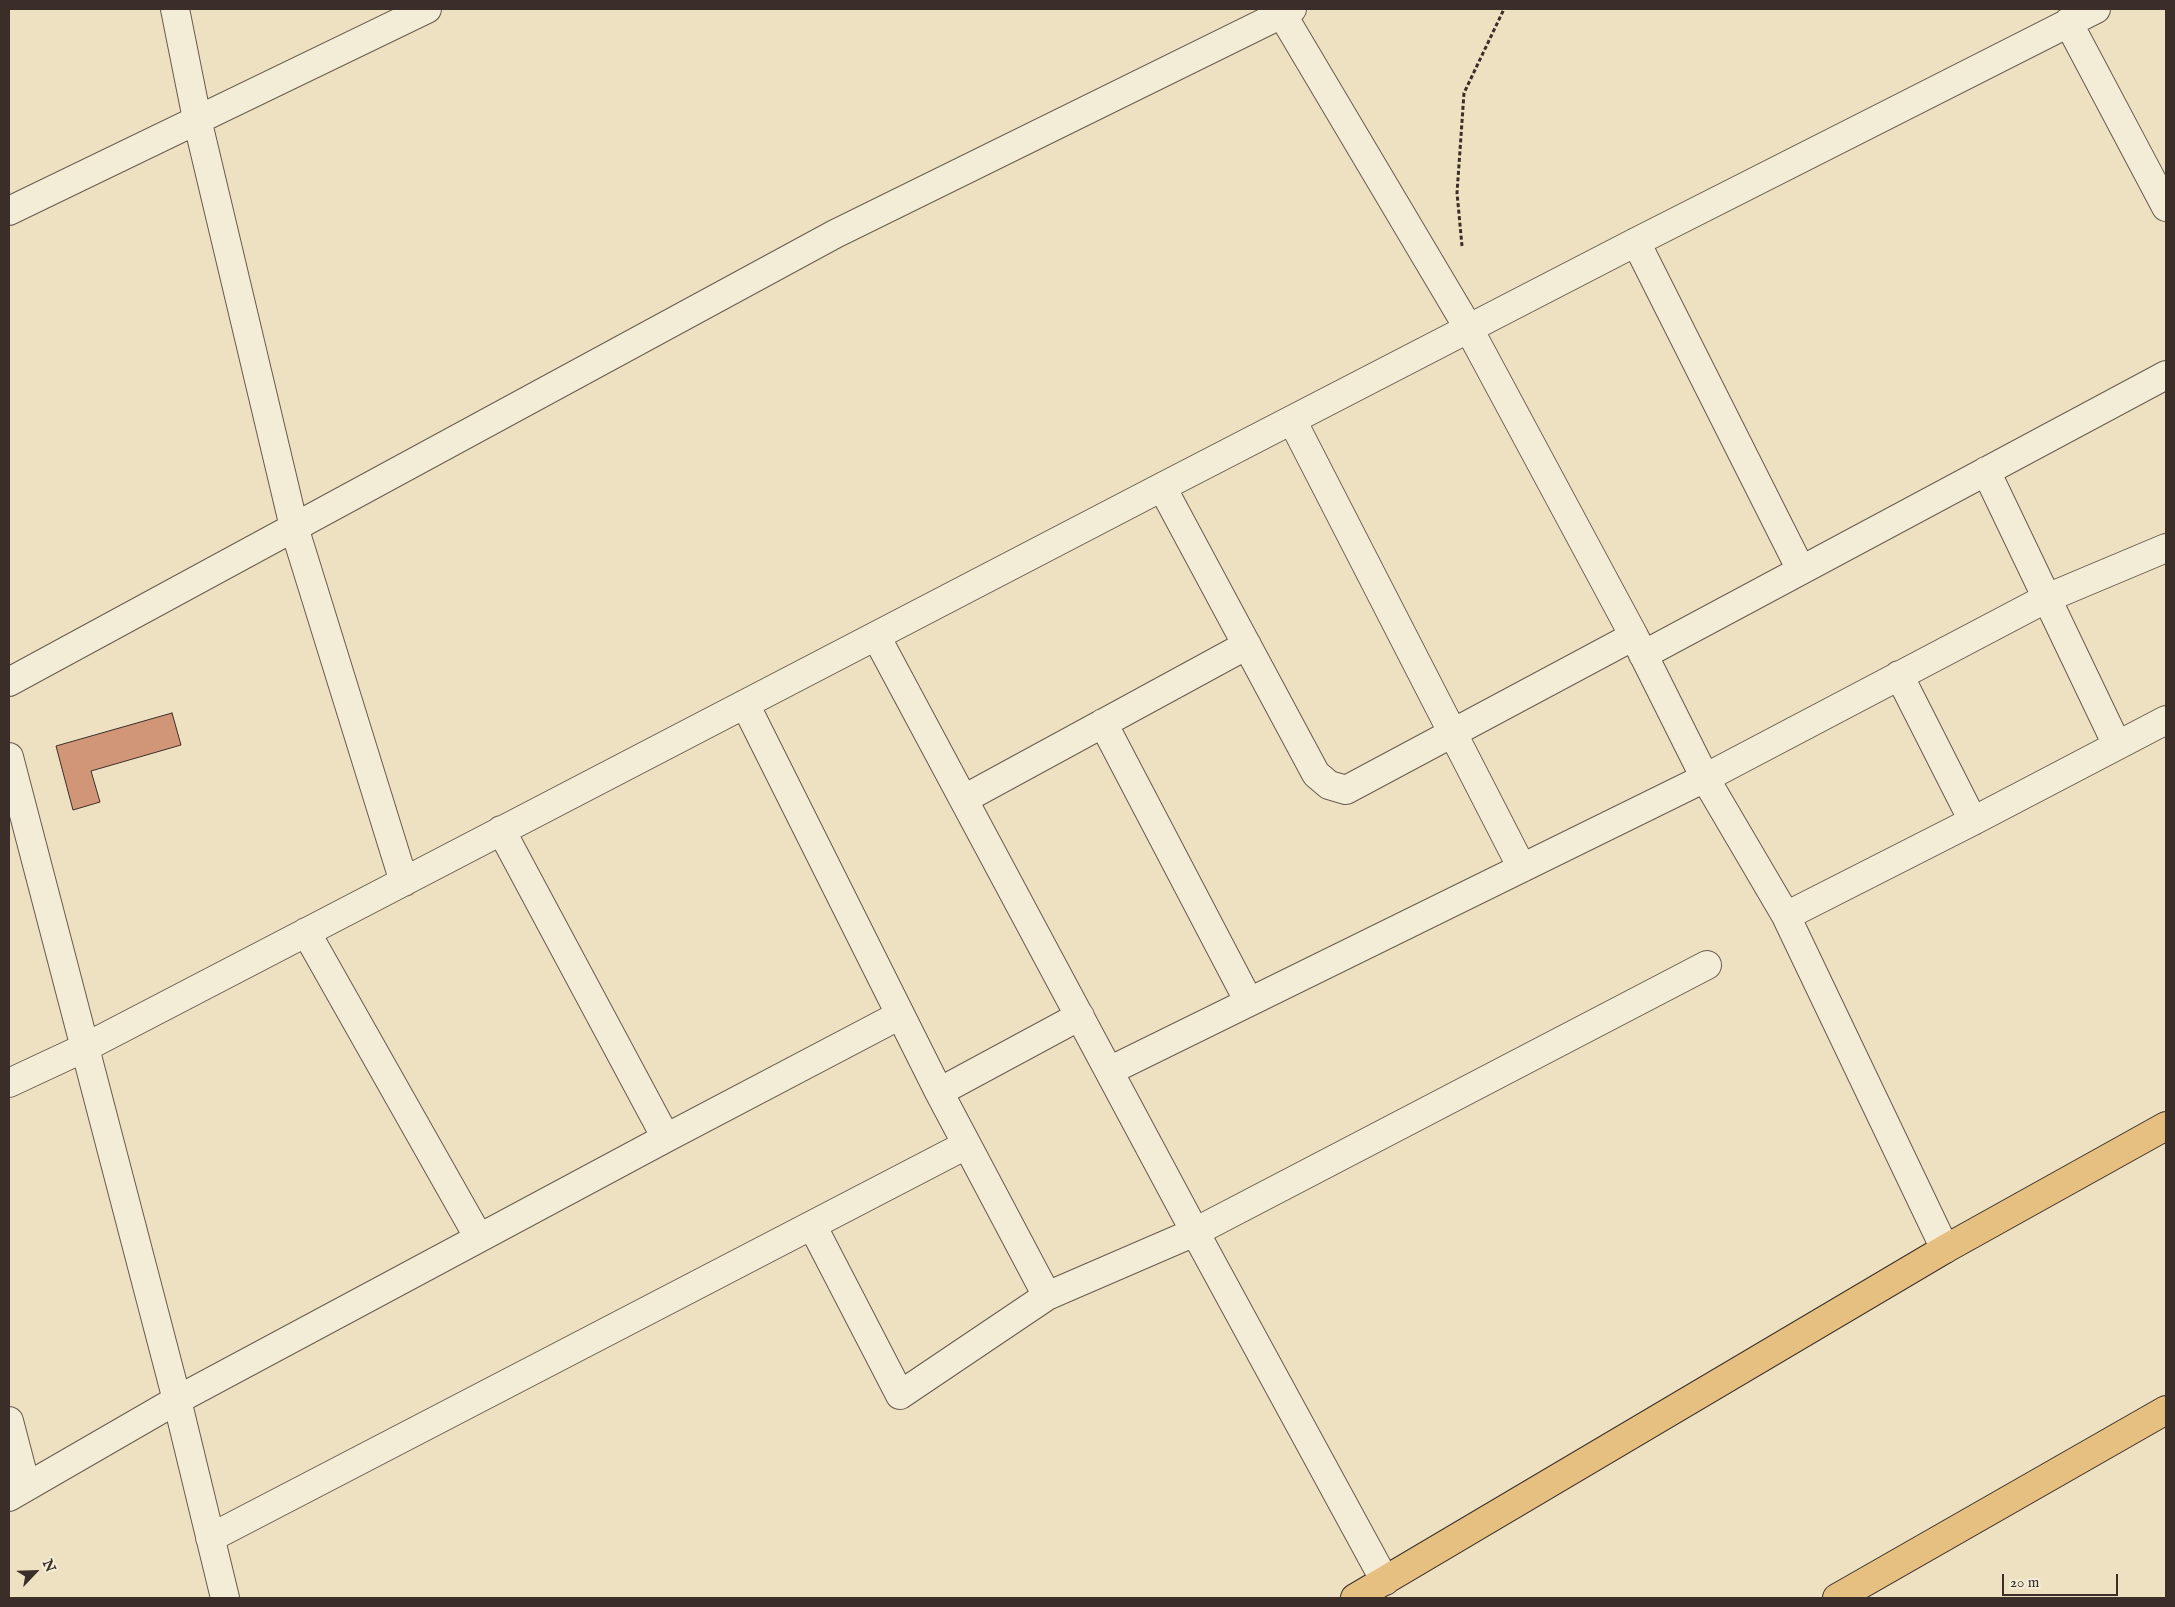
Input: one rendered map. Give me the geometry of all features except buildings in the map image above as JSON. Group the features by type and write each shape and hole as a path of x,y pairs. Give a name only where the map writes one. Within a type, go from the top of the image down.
{"highway":[{"path":"1356,1598 1945,1249 2166,1126"},
{"path":"1837,1598 2166,1410"}],"street":[{"path":"175,9 198,119 294,527 404,882"},
{"path":"9,211 427,9"},
{"path":"9,1083 84,1048 1636,242 2096,9"},
{"path":"9,682 835,234 1284,11 1469,329 1638,645 1705,778 1786,916 1945,1249"},
{"path":"2068,22 2166,207"},
{"path":"1636,242 1801,570"},
{"path":"1162,487 1316,774 1329,785 1346,790 1453,733 1801,570 2166,375"},
{"path":"1292,420 1522,868"},
{"path":"1986,471 2117,745"},
{"path":"1109,1071 1705,778 2047,598 2166,548"},
{"path":"876,636 1194,1232 1385,1581"},
{"path":"964,799 1247,645"},
{"path":"1899,676 1973,822"},
{"path":"745,704 966,1145 1047,1296"},
{"path":"1786,916 1973,822 2166,720"},
{"path":"1103,723 1249,1002"},
{"path":"9,757 177,1400 225,1598"},
{"path":"501,830 666,1138"},
{"path":"306,932 478,1238"},
{"path":"812,1225 900,1395 1047,1296 1194,1232 1707,965"},
{"path":"9,1420 18,1491 177,1400 478,1238 900,1015"},
{"path":"939,1092 1080,1016"},
{"path":"210,1538 966,1145"}],"path":[{"path":"1462,251 1457,193 1464,93 1504,9"}]}
